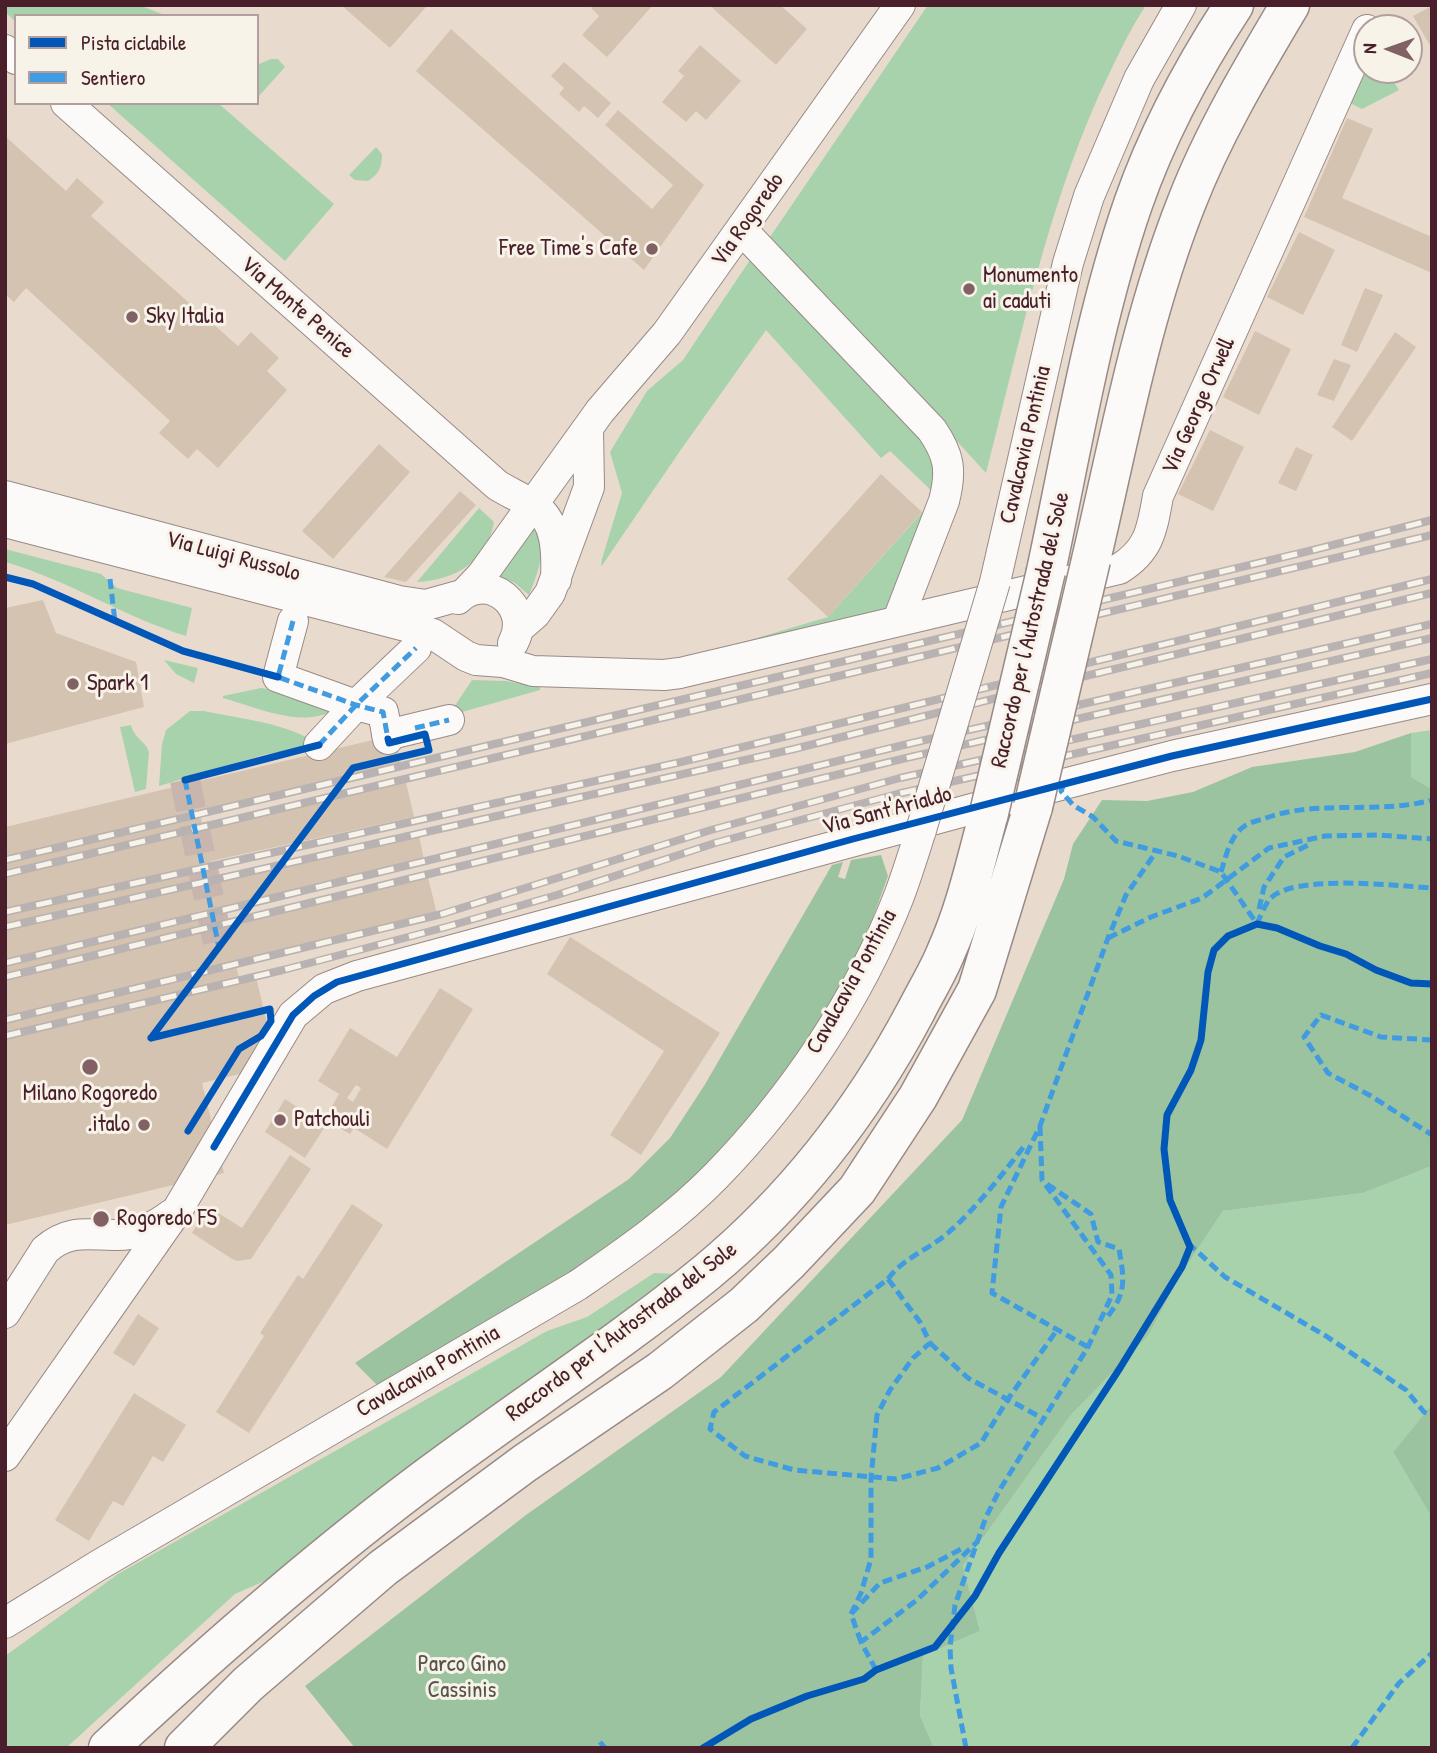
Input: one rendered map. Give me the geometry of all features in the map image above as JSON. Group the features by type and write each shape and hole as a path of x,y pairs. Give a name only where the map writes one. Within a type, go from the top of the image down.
{"highway":[{"name":"Raccordo per l'Autostrada del Sole","path":"107,1748 216,1648 290,1585 427,1478 708,1271 779,1205 811,1170 871,1090 896,1049 947,952 970,885 1046,571 1100,324 1116,258 1134,201 1186,87 1234,5"},
{"name":"Raccordo per l'Autostrada del Sole","path":"184,1748 248,1684 383,1568 525,1463 660,1371 744,1305 857,1190 918,1097 977,990 1033,807 1142,343 1161,275 1186,203 1220,129 1290,5"},
{"path":"79,1748 228,1615 274,1597 290,1585"}],"street":[{"name":"Via Rogoredo","path":"463,595 482,575 600,411 667,333 900,5"},
{"name":"Cavalcavia Pontinia","path":"6,1623 99,1565 578,1285 635,1247 714,1178 776,1105 814,1054 841,1012 882,936 899,896 995,582 1068,262 1089,196 1139,79 1181,5"},
{"name":"Via George Orwell","path":"488,660 540,672 664,675 680,673 1119,569 1132,561 1150,534 1158,496 1353,61"},
{"name":"Via Monte Penice","path":"68,105 497,485 533,505"},
{"path":"742,230 932,430 944,448 949,467 949,483 898,620"},
{"path":"519,628 536,614 556,580 589,487 588,429"},
{"name":"Via Luigi Russolo","path":"5,496 399,601 426,605 463,595"},
{"path":"533,505 542,512 553,533 556,580"},
{"name":"Via Luigi Russolo","path":"5,522 417,629 433,634 456,648"},
{"path":"484,588 496,590 506,596 518,616 519,628 509,649 488,660 476,660 456,648 447,626 454,604 472,590 484,588"},
{"path":"293,621 278,677 383,712 387,737 449,720"},
{"path":"319,746 356,705 416,648"},
{"name":"Via Sant'Arialdo","path":"5,1456 177,1209 293,1014 324,989 357,976 1064,784 1172,756 1432,699"},
{"path":"5,1313 45,1250 64,1237 83,1233 131,1234 151,1227 177,1209"},
{"path":"83,1233 103,1245 113,1264 102,1315"}],"green space":[{"path":"5,5 139,5 162,14 14,14 14,20 5,12"},
{"path":"928,5 1146,5 1099,95 1063,187 1035,282 986,473 770,237"},
{"path":"278,59 285,67 259,96 259,64"},
{"path":"1356,84 1395,84 1399,90 1362,109 1348,102"},
{"path":"109,105 220,105 334,204 285,261"},
{"path":"376,147 382,154 377,173 368,181 355,180 349,175"},
{"path":"756,251 928,434 941,462 941,493 894,610 672,663 828,617 937,496 890,451 881,458 766,330 601,567 622,493 610,452 647,391 683,360"},
{"path":"479,508 494,522 490,536 477,558 456,573 417,582"},
{"path":"533,525 538,533 541,551 529,595 515,583 498,576"},
{"path":"5,549 101,574 117,588 192,608 186,636 140,619 51,578 5,562"},
{"path":"164,660 198,668 194,683 176,674"},
{"path":"472,680 506,681 540,687 540,690 448,716"},
{"path":"261,688 275,690 334,710 321,715 294,717 223,698"},
{"path":"190,711 249,719 294,732 319,745 263,755 159,786 162,744 166,730"},
{"path":"131,725 149,752 146,789 135,792 120,727"},
{"path":"1432,730 1432,789 1411,777 1411,733"},
{"name":"Parco Gino Cassinis","path":"1411,733 1411,777 1432,789 1432,1166 1363,1193 1223,1211 1180,1276 1148,1336 1071,1415 963,1566 980,1631 923,1656 920,1715 934,1748 355,1748 305,1686 526,1515 721,1377 962,1120 1064,879 1073,844 1102,800 1147,801 1193,792 1252,767 1355,752"},
{"path":"881,855 888,876 859,956 802,1054 723,1152 637,1226 564,1279 377,1385 355,1363 629,1179 670,1138 704,1086 832,865 843,862 838,877 845,879 851,860"},
{"path":"1432,1166 1432,1404 1393,1452 1432,1518 1432,1748 934,1748 920,1715 923,1656 980,1631 963,1566 1071,1415 1148,1336 1180,1276 1223,1211 1363,1193"},
{"path":"654,1273 680,1274 283,1573 235,1594 66,1748 5,1748 5,1656 118,1574 547,1331 587,1317"},
{"path":"1432,1404 1432,1518 1393,1452"}],"building":[{"path":"341,5 424,5 426,7 390,48"},
{"path":"594,5 653,5 607,57 582,35 599,16 591,8"},
{"path":"709,5 780,5 807,29 776,65"},
{"path":"1432,6 1432,49 1423,33 1423,14 1417,14"},
{"path":"451,29 652,209 673,185 605,125 618,110 704,185 644,270 416,71"},
{"path":"700,45 741,81 706,120 696,111 686,122 662,102 684,76 678,71"},
{"path":"564,62 611,103 598,118 584,106 579,112 559,94 564,88 551,76"},
{"path":"1347,118 1373,129 1342,198 1432,237 1432,273 1304,217"},
{"name":"Sky Italia","path":"5,136 66,191 77,178 104,202 91,216 238,346 251,332 279,358 267,371 287,390 218,468 197,449 188,459 159,433 170,421 26,288 14,302 5,294"},
{"path":"1299,232 1335,250 1303,315 1267,297"},
{"path":"1365,288 1383,295 1357,352 1341,345"},
{"path":"1255,331 1291,349 1259,415 1223,397"},
{"path":"1395,332 1416,347 1352,441 1332,427"},
{"path":"1334,359 1351,365 1334,401 1317,395"},
{"path":"1210,430 1244,447 1213,511 1178,494"},
{"path":"379,444 410,472 333,559 302,531"},
{"path":"1296,447 1313,455 1296,491 1278,483"},
{"path":"881,474 922,512 828,617 787,579"},
{"path":"460,491 476,505 406,582 384,577"},
{"name":"Spark 1","path":"43,600 56,633 136,662 144,707 5,744 5,608"},
{"path":"394,735 401,764 199,811 204,830 406,782 414,817 211,861 216,879 419,835 424,860 223,909 227,926 428,877 437,914 235,962 240,981 256,977 277,1065 202,1083 224,1173 5,1225 5,827"},
{"path":"570,937 720,1033 641,1155 610,1135 664,1051 547,974"},
{"path":"440,988 473,1009 387,1149 354,1128 350,1134 335,1125 332,1128 326,1125 305,1158 265,1132 285,1099 322,1123 339,1094 318,1081 350,1028 397,1057","holes":["356,1085 361,1088 353,1102 347,1098"]},
{"path":"290,1155 311,1169 251,1259 232,1259 192,1233 209,1207 242,1228"},
{"path":"352,1204 383,1225 249,1433 216,1412 264,1336 260,1333 298,1275 303,1279"},
{"path":"138,1314 159,1328 134,1366 113,1353"},
{"path":"134,1393 186,1425 163,1462 153,1456 123,1506 113,1501 89,1541 55,1520"}],"tunnel":[{"path":"185,780 219,948"}],"railway":[{"path":"5,860 1432,520"},
{"path":"5,874 1432,535"},
{"path":"5,912 681,762 1432,579"},
{"path":"5,927 794,749 1432,593"},
{"path":"5,963 912,743 1432,624"},
{"path":"5,977 906,758 1432,638"},
{"path":"5,1020 442,914 711,830 900,778 1432,659"},
{"path":"5,1036 283,970 446,927 557,895 715,843 897,794 1432,673"}],"marked path":[{"path":"110,579 115,622"},
{"path":"293,621 278,677 383,712 388,739"},
{"path":"319,745 356,705 416,648"},
{"path":"415,728 449,720"},
{"path":"185,780 219,948"},
{"path":"1064,784 1061,791 1073,805 1093,817 1116,841 1178,856 1221,872 1257,924"},
{"path":"1221,872 1232,840 1241,829 1253,822 1307,809 1391,806 1432,800"},
{"path":"1108,938 1151,917 1202,898 1269,848 1325,836 1378,835 1432,839"},
{"path":"1259,909 1264,887 1284,857 1310,844"},
{"path":"1088,1347 992,1293 1001,1207 1040,1126 1126,895 1156,852"},
{"path":"1257,924 1269,900 1281,892 1299,886 1346,883 1432,888"},
{"path":"1432,1040 1381,1037 1321,1015 1304,1037 1328,1073 1371,1096 1432,1135"},
{"path":"966,1748 951,1668 950,1647 955,1605 986,1517 999,1491 1088,1347 1112,1295 1111,1275 1042,1180 1040,1126"},
{"path":"888,1279 901,1265 942,1238 959,1222 1025,1145"},
{"path":"1047,1184 1091,1214 1098,1242 1119,1249 1122,1268 1121,1292 1108,1316"},
{"path":"1188,1243 1225,1277 1326,1336 1406,1390 1424,1412 1432,1415"},
{"path":"851,1614 861,1593 871,1559 871,1478 877,1415 890,1390 913,1358 930,1343 920,1322 888,1279 714,1412 710,1429 745,1456 794,1470 896,1479 938,1468 981,1443 1008,1399 1057,1330"},
{"path":"930,1343 968,1378 1044,1419"},
{"path":"876,1670 861,1642 917,1600 977,1542"},
{"path":"861,1642 851,1614 880,1583 927,1567 963,1548"},
{"path":"1352,1748 1399,1683 1432,1653"},
{"path":"600,1742 605,1748"}],"cycle path":[{"path":"5,577 33,584 183,651 278,677"},
{"path":"214,1147 293,1015 314,996 337,982 853,839 1172,756 1432,699"},
{"path":"151,1038 353,768 429,750 425,734 389,743 388,739"},
{"path":"185,780 319,745"},
{"path":"703,1748 751,1719 807,1696 864,1679 876,1670 935,1647 975,1596 999,1553 1120,1368 1182,1267 1190,1247 1170,1200 1164,1149 1167,1115 1191,1070 1201,1040 1208,972 1214,950 1228,936 1257,924 1277,928 1346,954 1376,970 1411,983 1432,984"},
{"path":"151,1038 270,1009 271,1021 261,1036 239,1049 188,1131"}],"place":[{"name":"Free Time's Cafe","path":"652,249"},
{"name":"Monumento ai caduti","path":"969,289"},
{"name":"Sky Italia","path":"132,317"},
{"name":"Spark 1","path":"73,684"},
{"name":"Milano Rogoredo","path":"90,1067"},
{"name":"Patchouli","path":"280,1120"},
{"name":".italo","path":"144,1125"},
{"name":"Rogoredo FS","path":"101,1219"}]}
